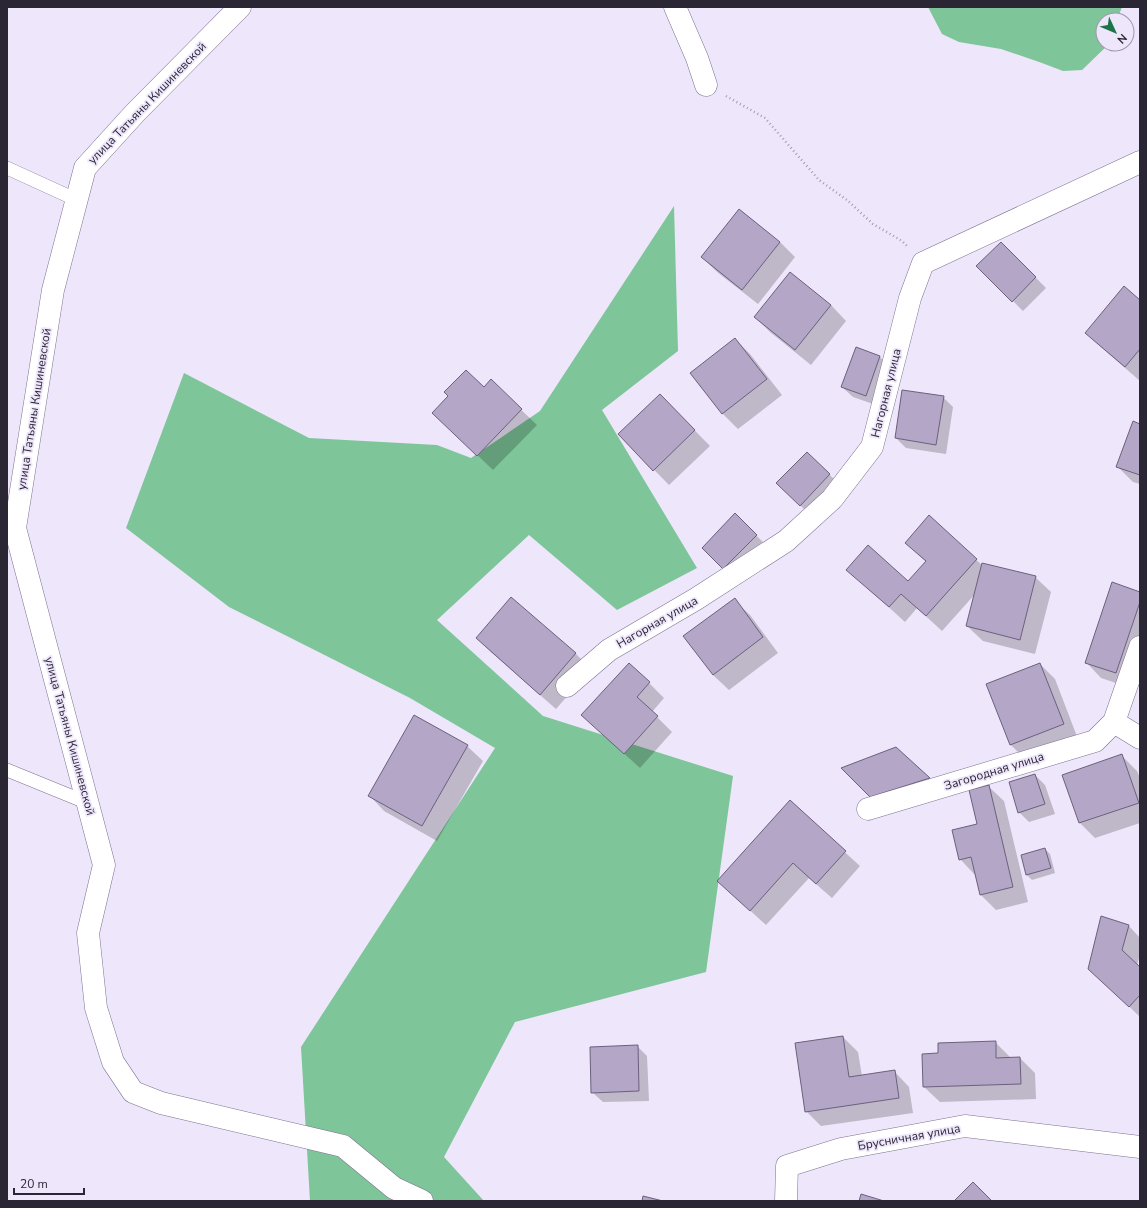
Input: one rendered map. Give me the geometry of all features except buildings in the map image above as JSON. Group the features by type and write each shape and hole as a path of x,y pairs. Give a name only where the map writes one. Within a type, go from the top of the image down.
{"street":[{"name":"улица Татьяны Кишиневской","path":"240,7 135,113 85,168 53,290 15,528 104,865 88,933 96,1008 113,1062 133,1092 161,1104 343,1146 394,1188 422,1201"},
{"path":"675,7 697,58 706,84"},
{"path":"923,263 1140,162"},
{"name":"Нагорная улица","path":"568,686 609,650 696,599 786,541 832,500 872,447 910,298 923,263"},
{"name":"Загородная улица","path":"868,809 1095,741 1114,722 1140,647"},
{"path":"1114,722 1140,738"},
{"name":"Брусничная улица","path":"786,1201 787,1166 841,1149 966,1126 1140,1147"}],"lane":[{"path":"7,168 77,200"},
{"path":"7,770 88,803"}],"path":[{"path":"706,84 765,118 818,180 847,200 873,224 902,241 923,263"}],"green space":[{"path":"928,7 1122,7 1120,12 1095,12 1095,52 1101,52 1082,70 1063,71 1001,49 959,42 942,34"},
{"path":"674,206 678,351 602,410 697,568 617,610 529,535 437,620 543,716 733,776 706,972 515,1022 444,1157 484,1201 310,1201 301,1047 495,748 410,698 229,607 126,528 184,373 309,438 437,445 471,458 540,411"}]}
